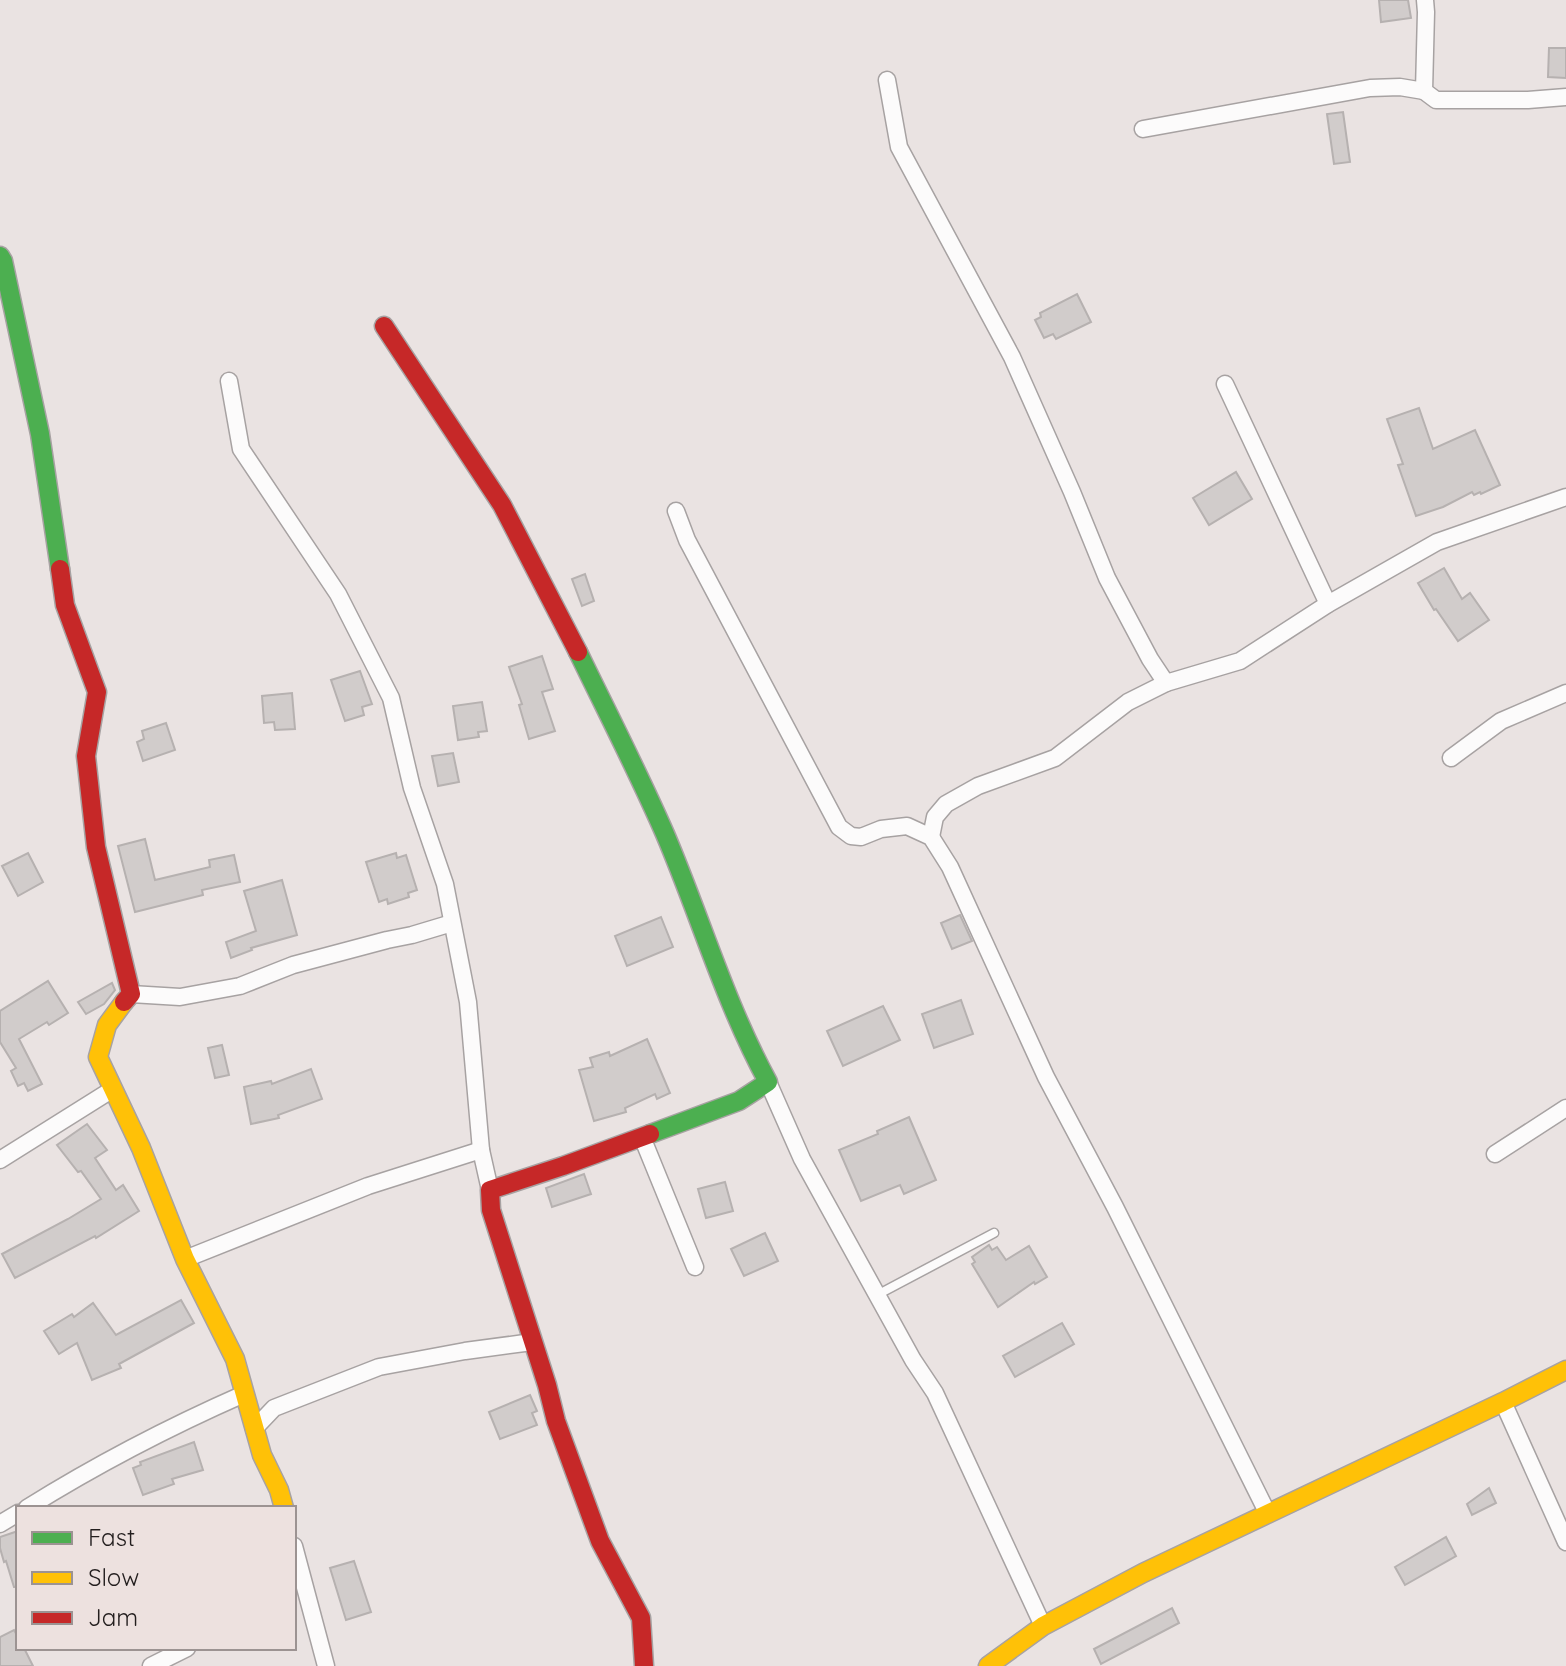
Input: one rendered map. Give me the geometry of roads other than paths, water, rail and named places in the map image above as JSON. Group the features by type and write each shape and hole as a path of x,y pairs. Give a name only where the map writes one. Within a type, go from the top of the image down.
{"street":[{"path":"1424,91 1425,0"},
{"path":"887,80 899,147 1012,357 1107,578 1166,683"},
{"path":"1143,129 1370,88 1400,87 1424,91 1436,100 1566,97"},
{"path":"0,256 40,434 65,605 97,692 86,756 96,847 131,994"},
{"path":"384,326 502,505 570,635 665,835 748,1045 802,1159 913,1360 935,1393 1043,1626"},
{"path":"229,381 241,449 338,594 391,698 412,788 445,884 468,1002 481,1150 491,1210 556,1421 600,1541 641,1618 644,1666"},
{"path":"1225,384 1328,604"},
{"path":"931,837 935,817 946,804 978,786 1055,758 1128,702 1166,683 1240,661 1328,604 1437,542 1566,497"},
{"path":"676,511 694,554 839,827 851,836 861,837 881,829 907,826 931,837 950,867 1046,1077 1115,1207 1267,1512"},
{"path":"1451,758 1501,721 1566,693"},
{"path":"131,994 180,997 240,986 293,965 452,923"},
{"path":"131,994 107,1025 98,1057 141,1148 185,1259 235,1359 262,1455 283,1506"},
{"path":"490,1190 749,1096 768,1082"},
{"path":"0,1160 113,1089"},
{"path":"1495,1154 1566,1108"},
{"path":"642,1137 695,1267"},
{"path":"185,1259 368,1186 481,1150"},
{"path":"254,1429 274,1408 379,1367 532,1342"},
{"path":"988,1666 1043,1626 1143,1573 1566,1370"},
{"path":"31,1506 149,1440 244,1394"},
{"path":"1503,1402 1566,1542"},
{"path":"296,1561 302,1607 326,1666"},
{"path":"151,1666 183,1650"}],"lane":[{"path":"877,1295 994,1233"}]}
